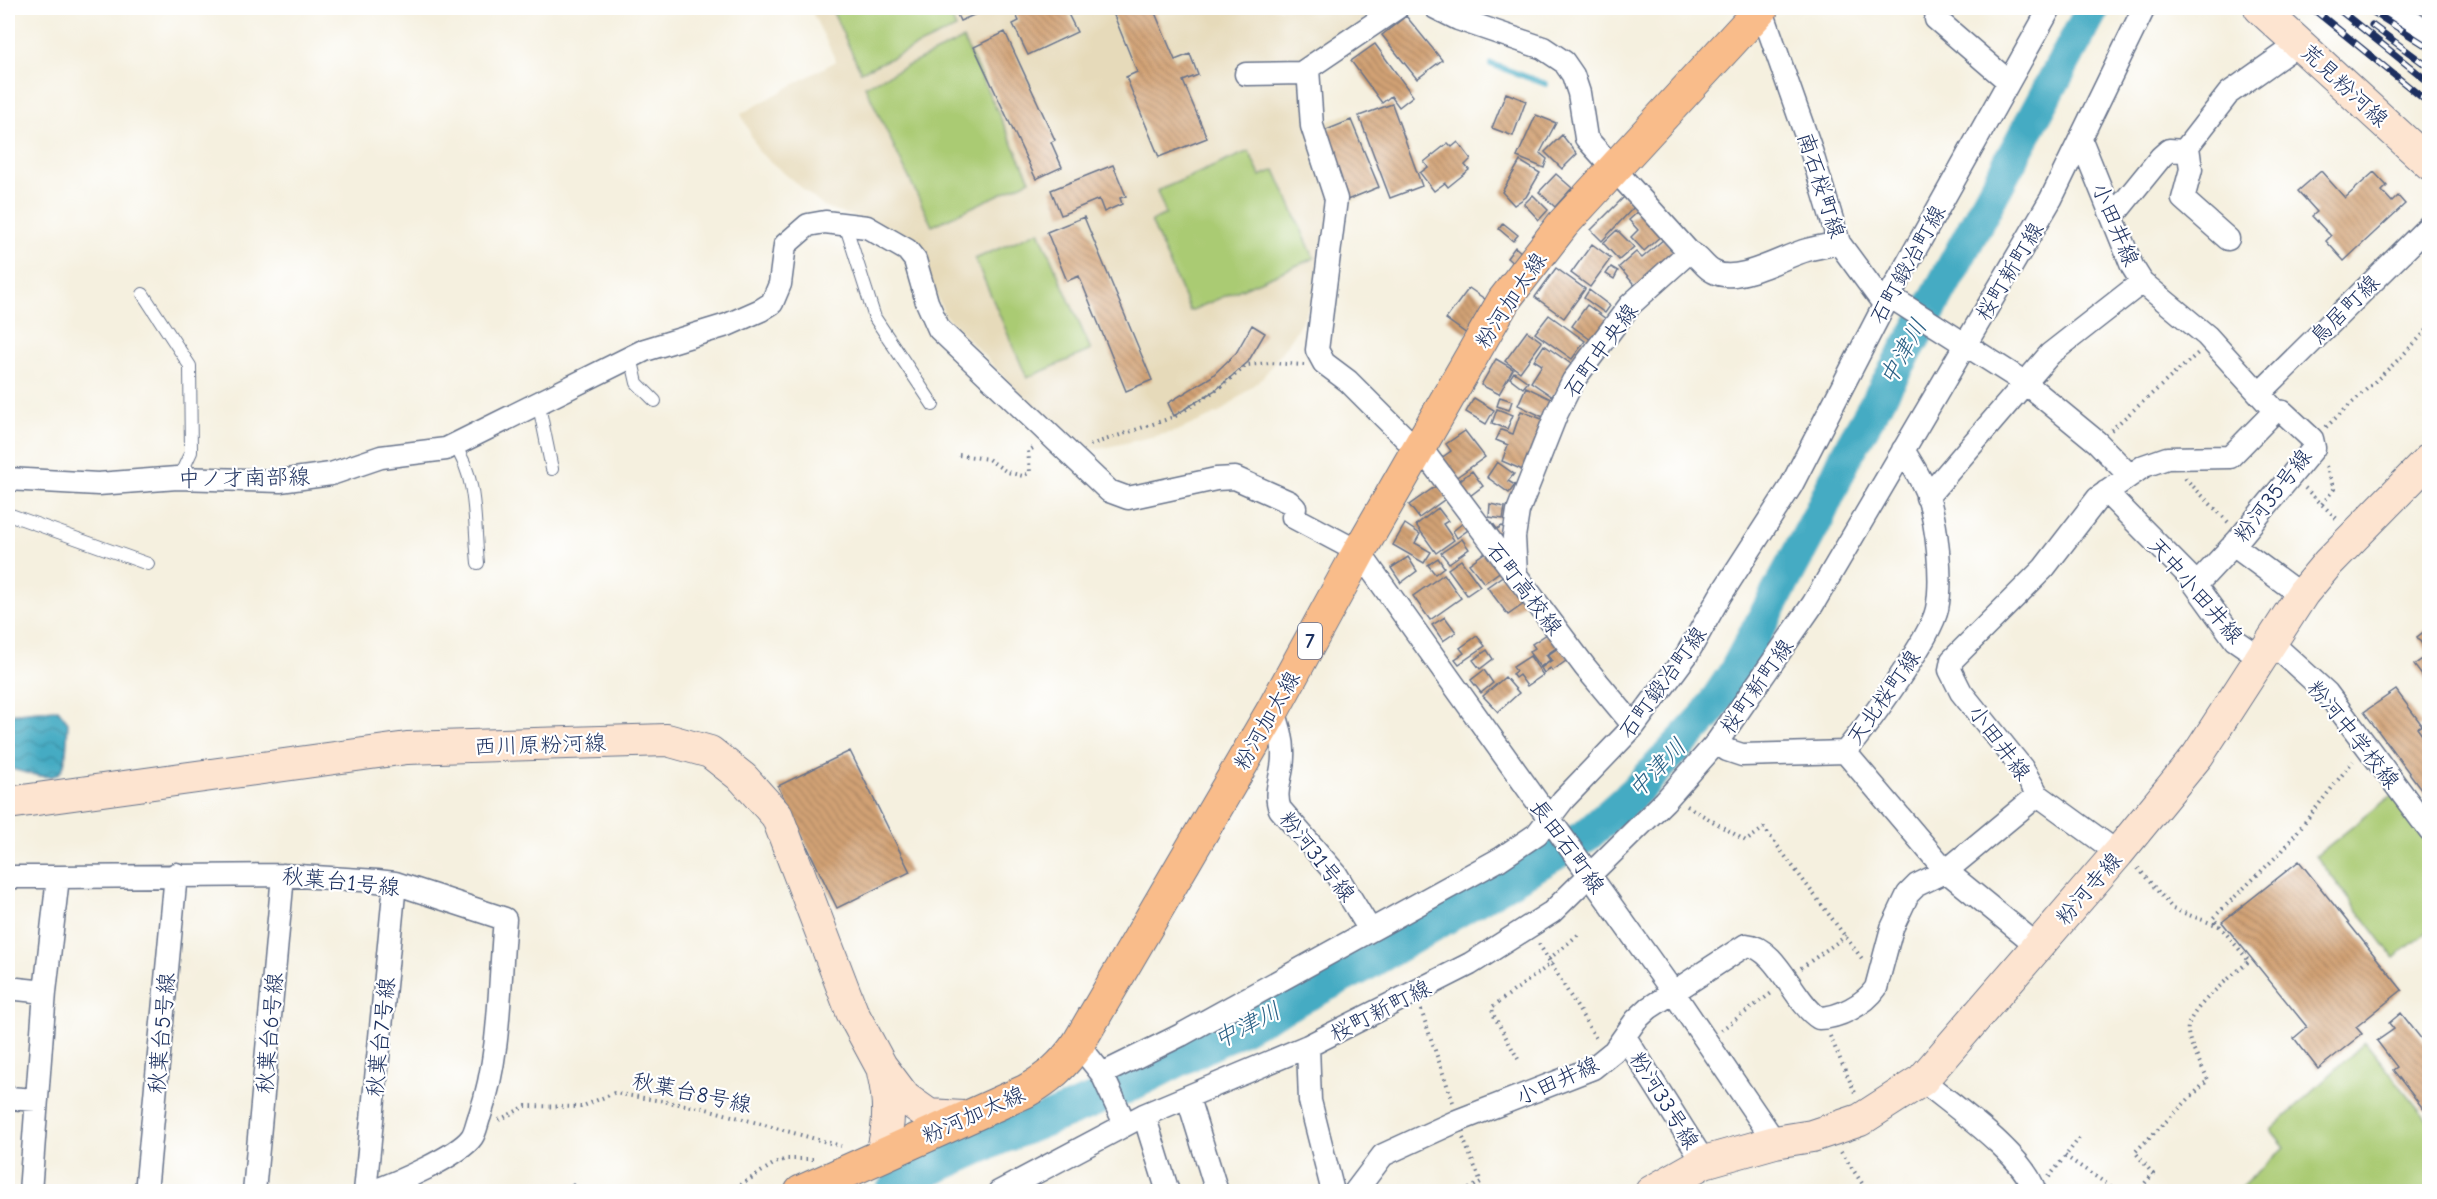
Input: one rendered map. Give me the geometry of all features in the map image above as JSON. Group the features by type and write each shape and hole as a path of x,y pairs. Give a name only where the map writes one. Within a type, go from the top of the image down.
{"main road":[{"name":"粉河加太線","path":"801,1191 1046,1080 1061,1067 1078,1044 1273,710 1359,552 1413,443 1504,300 1563,224 1761,8"},
{"name":"荒見粉河線","path":"2259,8 2430,164"},
{"name":"粉河寺線","path":"1651,1191 1704,1162 1775,1142 1826,1131 1865,1117 1922,1080 2119,852 2198,755 2302,596 2328,563 2430,459"},
{"name":"西川原粉河線","path":"8,803 406,748 666,740 710,752 743,778 777,816 852,1012 881,1066 905,1098 929,1115 963,1117"},
{"name":"西川原粉河線","path":"879,1155 889,1128 890,1101 881,1066"}],"street":[{"path":"1246,74 1301,73 1397,8"},
{"path":"1436,8 1458,19 1543,48 1564,62 1573,75 1579,93 1586,138 1689,252 1699,256 1714,273 1730,275 1744,273 1807,250 1839,243"},
{"name":"南石桜町線","path":"1761,8 1810,147 1839,243 1881,300 1890,300 2024,382 2097,442 2129,475"},
{"name":"石町鍛冶町線","path":"1102,1074 1181,1035 1500,860 1552,824 1563,800 1634,726 1686,656 1720,596 1791,486 2008,81 2050,8"},
{"name":"桜町新町線","path":"999,1191 1130,1118 1188,1098 1308,1046 1470,964 1552,912 1585,869 1669,796 1717,742 1813,604 1903,450 1960,343 2051,199 2144,8"},
{"path":"2391,8 2430,33"},
{"path":"1936,19 2008,81"},
{"path":"2113,216 2161,157 2169,150 2184,151 2188,147 2229,93 2300,43"},
{"path":"1308,69 1312,126 1336,199 1317,350 1327,366"},
{"name":"小田井線","path":"2081,140 2142,282 2212,341 2275,411"},
{"path":"2188,147 2191,169 2183,199 2228,239"},
{"name":"中ノ才南部線","path":"8,479 98,484 179,478 280,481 331,474 381,457 446,449 538,401 631,357 683,337 727,325 761,310 772,303 780,284 785,244 813,223 845,224 867,227 907,250 915,260 927,302 939,328 1109,492 1128,498 1216,479 1235,478 1289,502 1295,508 1293,517 1359,552"},
{"name":"鳥居町線","path":"2259,393 2430,225"},
{"name":"石町中央線","path":"1516,574 1514,537 1518,511 1556,415 1574,381 1630,305 1689,252"},
{"path":"1928,497 2049,354 2142,282"},
{"name":"石町高校線","path":"1327,366 1348,381 1413,443 1516,574 1585,667 1634,726"},
{"path":"1950,670 1952,660 1959,650 2044,568 2097,498 2144,466 2177,458 2230,457 2275,411"},
{"name":"粉河35号線","path":"2196,585 2292,476 2312,444 2283,412 2275,411"},
{"name":"天北桜町線","path":"1903,450 1928,497 1936,548 1938,598 1933,622 1921,642 1845,752 1946,871 2038,946"},
{"name":"天中小田井線","path":"2106,492 2196,585 2235,640 2268,651"},
{"path":"2237,540 2302,596"},
{"name":"長田石町線","path":"1359,552 1673,992 1775,1142"},
{"name":"小田井線","path":"1355,1191 1383,1155 1457,1121 1593,1068 1607,1058 1636,1020 1673,992 1746,945 1761,950 1814,1015 1823,1018 1856,1007 1870,996 1878,980 1892,928 1908,894 1917,885 1946,871 2038,795 2022,768 1961,692 1950,670 1921,642"},
{"name":"粉河中学校線","path":"2268,651 2327,693 2430,831"},
{"name":"粉河31号線","path":"1273,710 1279,726 1284,755 1276,798 1280,809 1336,874 1370,930"},
{"path":"1717,742 1727,750 1742,755 1845,752"},
{"path":"2038,795 2119,852"},
{"name":"秋葉台5号線","path":"146,1191 176,874"},
{"name":"秋葉台1号線","path":"8,877 283,874 395,883 505,919 493,1062 486,1098 472,1138"},
{"name":"秋葉台6号線","path":"254,1191 283,874"},
{"path":"30,1191 45,992 58,877"},
{"name":"秋葉台7号線","path":"365,1191 395,883"},
{"path":"8,988 45,992"},
{"name":"粉河33号線","path":"1625,1037 1704,1162"},
{"path":"1078,1044 1102,1074 1130,1118 1168,1191"},
{"path":"1308,1046 1310,1101 1333,1191"},
{"path":"1922,1080 2015,1159 2039,1187"},
{"path":"8,1098 37,1100"},
{"path":"1188,1098 1217,1191"},
{"path":"371,1191 401,1182 444,1158 472,1138"}],"lane":[{"path":"845,224 875,318 933,405"},
{"path":"144,294 190,366 190,452 179,478"},
{"path":"631,357 637,383 655,401"},
{"path":"538,401 552,469"},
{"path":"454,445 465,459 470,481 478,563"},
{"path":"8,514 148,564"}],"path":[{"path":"2322,504 2334,489 2328,465 2312,444 2430,327"},
{"path":"2097,442 2212,341"},
{"path":"959,455 988,459 1007,472 1023,476 1030,472 1030,449 1061,446 1076,449 1174,417 1218,389 1246,365 1288,363 1327,366"},
{"path":"2177,458 2179,472 2237,540"},
{"path":"2292,476 2355,536"},
{"path":"2137,1191 2153,1173 2135,1152 2208,1080 2188,1034 2187,1024 2194,1011 2249,961 2213,918 2282,851 2366,745"},
{"path":"1669,796 1746,841 1764,828 1878,980"},
{"path":"2119,852 2173,909 2220,927"},
{"path":"1529,928 1607,1058"},
{"path":"1518,1059 1493,1014 1492,1007 1550,961 1579,934"},
{"path":"1706,1041 1846,936"},
{"path":"1415,992 1456,1111 1457,1121 1481,1182 1468,1189 1470,1191"},
{"path":"1823,1018 1865,1117"},
{"name":"秋葉台8号線","path":"472,1138 516,1109 533,1105 581,1107 614,1093 703,1108 879,1155"},
{"path":"1826,1131 1868,1191"},
{"path":"2039,1187 2081,1136"},
{"path":"2065,1156 2119,1191"},
{"path":"716,1191 724,1186 730,1191 786,1159 816,1159"}],"shaded area":[{"path":"810,8 1373,8 1379,11 1311,57 1319,125 1352,112 1381,191 1332,210 1318,292 1291,339 1263,377 1221,412 1177,431 1099,449 1072,448 945,315 915,248 869,222 824,207 759,152 741,114 836,61"}],"green space":[{"path":"831,8 947,8 956,28 861,72"},
{"path":"963,39 1030,180 932,226 865,86"},
{"path":"1249,151 1260,176 1275,170 1314,258 1190,311 1151,221 1166,214 1157,191"},
{"path":"1039,231 1091,350 1027,378 975,259"},
{"path":"2392,795 2429,845 2429,930 2394,958 2316,856"},
{"path":"2365,1042 2429,1122 2429,1191 2237,1191 2285,1147 2271,1130"}],"water":[{"path":"58,709 68,722 66,757 59,774 41,776 8,768 8,714"}],"building":[{"path":"954,8 990,8 960,21"},
{"path":"1020,8 1065,8 1077,32 1028,55 1013,24 1019,21 1014,11"},
{"path":"1111,8 1153,8 1175,60 1190,54 1198,75 1183,81 1207,138 1159,157 1126,77 1137,72"},
{"path":"1406,16 1442,60 1417,79 1382,35"},
{"path":"1005,32 1055,140 1051,142 1062,167 1036,179 974,47"},
{"path":"1375,44 1413,96 1399,107 1391,96 1382,103 1351,61"},
{"path":"1506,93 1526,101 1513,136 1492,128"},
{"path":"1392,104 1422,186 1390,198 1359,116"},
{"path":"1536,115 1556,123 1540,153 1547,159 1544,168 1517,157"},
{"path":"1351,120 1379,187 1347,200 1319,133"},
{"path":"1562,135 1577,154 1562,169 1545,152"},
{"path":"1458,142 1471,159 1465,165 1469,170 1448,187 1445,183 1434,191 1420,173 1428,167 1424,162 1448,143 1452,147"},
{"path":"1520,161 1540,173 1526,197 1514,205 1502,192"},
{"path":"1113,165 1126,196 1120,198 1122,204 1104,212 1099,199 1061,215 1051,190"},
{"path":"2321,171 2345,198 2374,172 2387,186 2382,191 2392,202 2398,196 2405,204 2344,261 2326,241 2331,236 2312,216 2317,212 2298,191"},
{"path":"1556,174 1572,188 1555,207 1539,192"},
{"path":"1533,195 1548,210 1539,220 1524,204"},
{"path":"1625,196 1635,206 1602,241 1591,230"},
{"path":"1641,209 1663,234 1644,251 1631,237 1638,230 1629,220"},
{"path":"1084,217 1152,380 1126,391 1079,276 1067,281 1047,232"},
{"path":"1503,223 1518,235 1513,241 1499,229"},
{"path":"1617,230 1634,247 1619,260 1603,243"},
{"path":"1664,239 1678,256 1638,289 1619,267 1636,252 1642,258"},
{"path":"1592,244 1611,258 1590,287 1571,273"},
{"path":"1515,247 1523,254 1514,264 1507,258"},
{"path":"1611,267 1618,271 1614,279 1606,274"},
{"path":"1556,268 1585,289 1564,318 1535,297"},
{"path":"1469,288 1489,302 1467,334 1446,319"},
{"path":"1589,290 1610,306 1605,313 1584,298"},
{"path":"1587,305 1610,322 1595,343 1572,326"},
{"path":"1549,315 1585,341 1572,359 1535,333"},
{"path":"1252,325 1265,333 1248,362 1217,389 1174,416 1168,403 1211,377 1236,353"},
{"path":"1527,331 1542,342 1520,372 1505,361"},
{"path":"1544,345 1574,366 1553,397 1531,382 1542,365 1534,360"},
{"path":"1496,359 1513,369 1499,394 1481,385"},
{"path":"1514,372 1528,382 1523,388 1510,378"},
{"path":"1526,387 1551,399 1543,417 1518,405"},
{"path":"1500,397 1512,401 1509,410 1497,406"},
{"path":"1474,398 1494,410 1486,424 1466,412"},
{"path":"1497,409 1513,415 1507,429 1492,423"},
{"path":"1521,411 1547,421 1525,471 1502,461 1508,445 1496,440 1501,430 1513,434"},
{"path":"1465,431 1485,457 1451,481 1437,461 1451,451 1446,444"},
{"path":"1497,462 1514,474 1508,481 1515,485 1509,493 1487,477"},
{"path":"1472,471 1483,486 1466,499 1455,484"},
{"path":"1439,484 1448,497 1419,518 1409,505"},
{"path":"1490,504 1505,507 1503,519 1489,517"},
{"path":"1438,508 1448,521 1443,524 1454,540 1436,553 1416,525"},
{"path":"1492,522 1497,529 1502,526 1510,536 1510,545 1484,528"},
{"path":"1463,523 1468,530 1457,538 1453,531"},
{"path":"1405,524 1420,534 1415,543 1431,552 1424,563 1393,545"},
{"path":"1462,539 1469,549 1449,563 1441,553"},
{"path":"1487,551 1502,570 1484,583 1469,564"},
{"path":"1408,557 1417,571 1401,583 1391,568"},
{"path":"1438,558 1444,567 1435,574 1428,565"},
{"path":"1461,560 1480,586 1467,595 1448,569"},
{"path":"1444,574 1461,598 1430,620 1413,596"},
{"path":"1504,575 1525,603 1508,615 1487,587"},
{"path":"1445,617 1456,632 1443,641 1432,625"},
{"path":"2430,627 2430,686 2414,665 2429,654 2417,637"},
{"path":"1550,632 1559,646 1546,655 1550,660 1540,667 1529,652 1535,648 1532,644"},
{"path":"1477,636 1485,646 1459,664 1455,659 1464,653 1460,648"},
{"path":"1561,646 1570,658 1552,671 1550,668 1544,673 1541,668 1552,660 1548,655"},
{"path":"1487,650 1493,659 1480,669 1473,660"},
{"path":"1530,656 1543,675 1527,686 1519,675 1515,678 1512,674 1516,671 1513,667"},
{"path":"1484,670 1493,683 1481,693 1471,680"},
{"path":"1505,677 1519,693 1498,712 1483,696"},
{"path":"2396,690 2422,725 2417,728 2430,746 2430,801 2364,712"},
{"path":"850,751 910,872 837,908 778,786"},
{"path":"2299,861 2402,990 2356,1027 2362,1034 2318,1069 2294,1038 2307,1027 2222,922"},
{"path":"2401,1013 2430,1050 2430,1107 2425,1111 2393,1070 2397,1067 2377,1041 2394,1029 2389,1023"},
{"path":"573,1184 579,1192 562,1192"}],"waterway":[{"name":"中津川","path":"892,1192 902,1182 995,1140 1120,1090 1361,967 1587,835 1633,794 1705,717 1734,674 1818,517 1847,454 1928,313 2093,8"},
{"path":"1491,64 1546,84"}],"railway":[{"path":"2312,8 2430,104"},
{"path":"2337,8 2430,83"},
{"path":"2367,8 2430,48"},
{"path":"2372,25 2430,68"}]}
